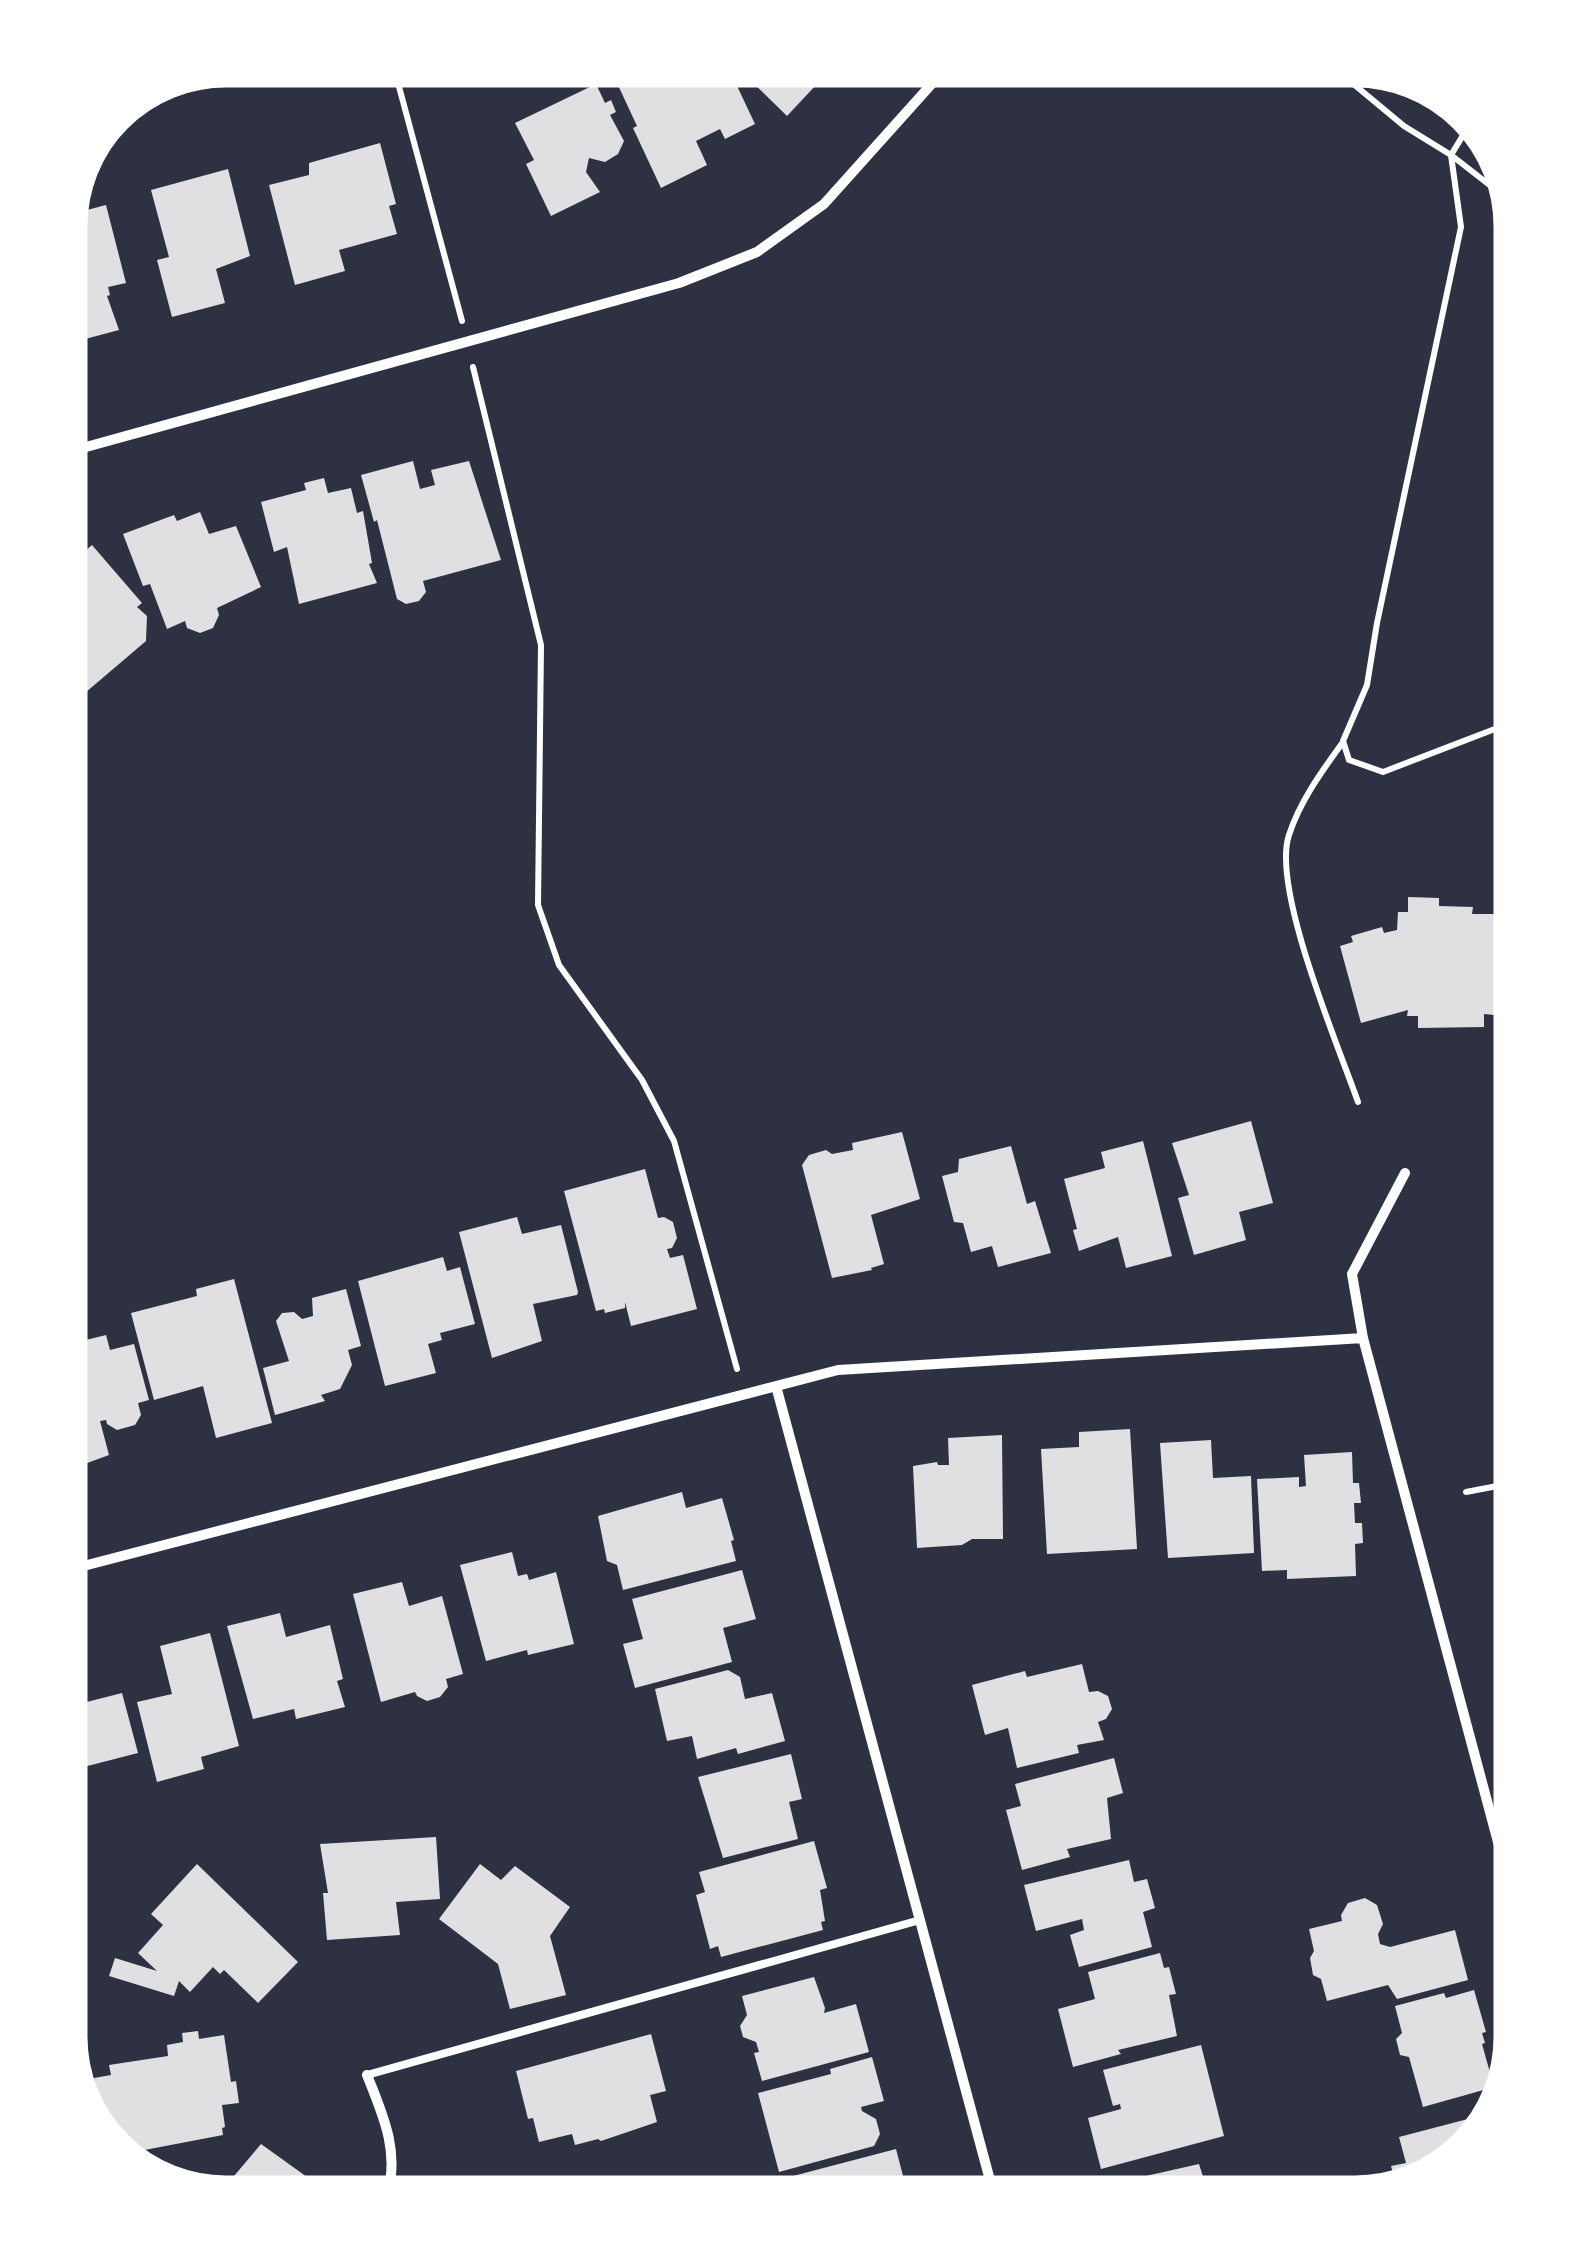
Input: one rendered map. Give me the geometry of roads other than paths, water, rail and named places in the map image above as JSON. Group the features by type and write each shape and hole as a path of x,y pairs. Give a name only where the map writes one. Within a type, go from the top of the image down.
{"street":[{"path":"85,447 679,282 757,252 824,204 931,85"},
{"path":"1405,1173 1352,1274 1363,1338 1496,1831"},
{"path":"85,1566 838,1370 1363,1338"},
{"path":"776,1386 989,2178"},
{"path":"368,2075 391,2134 392,2178"}],"lane":[{"path":"368,2075 920,1920"}]}
